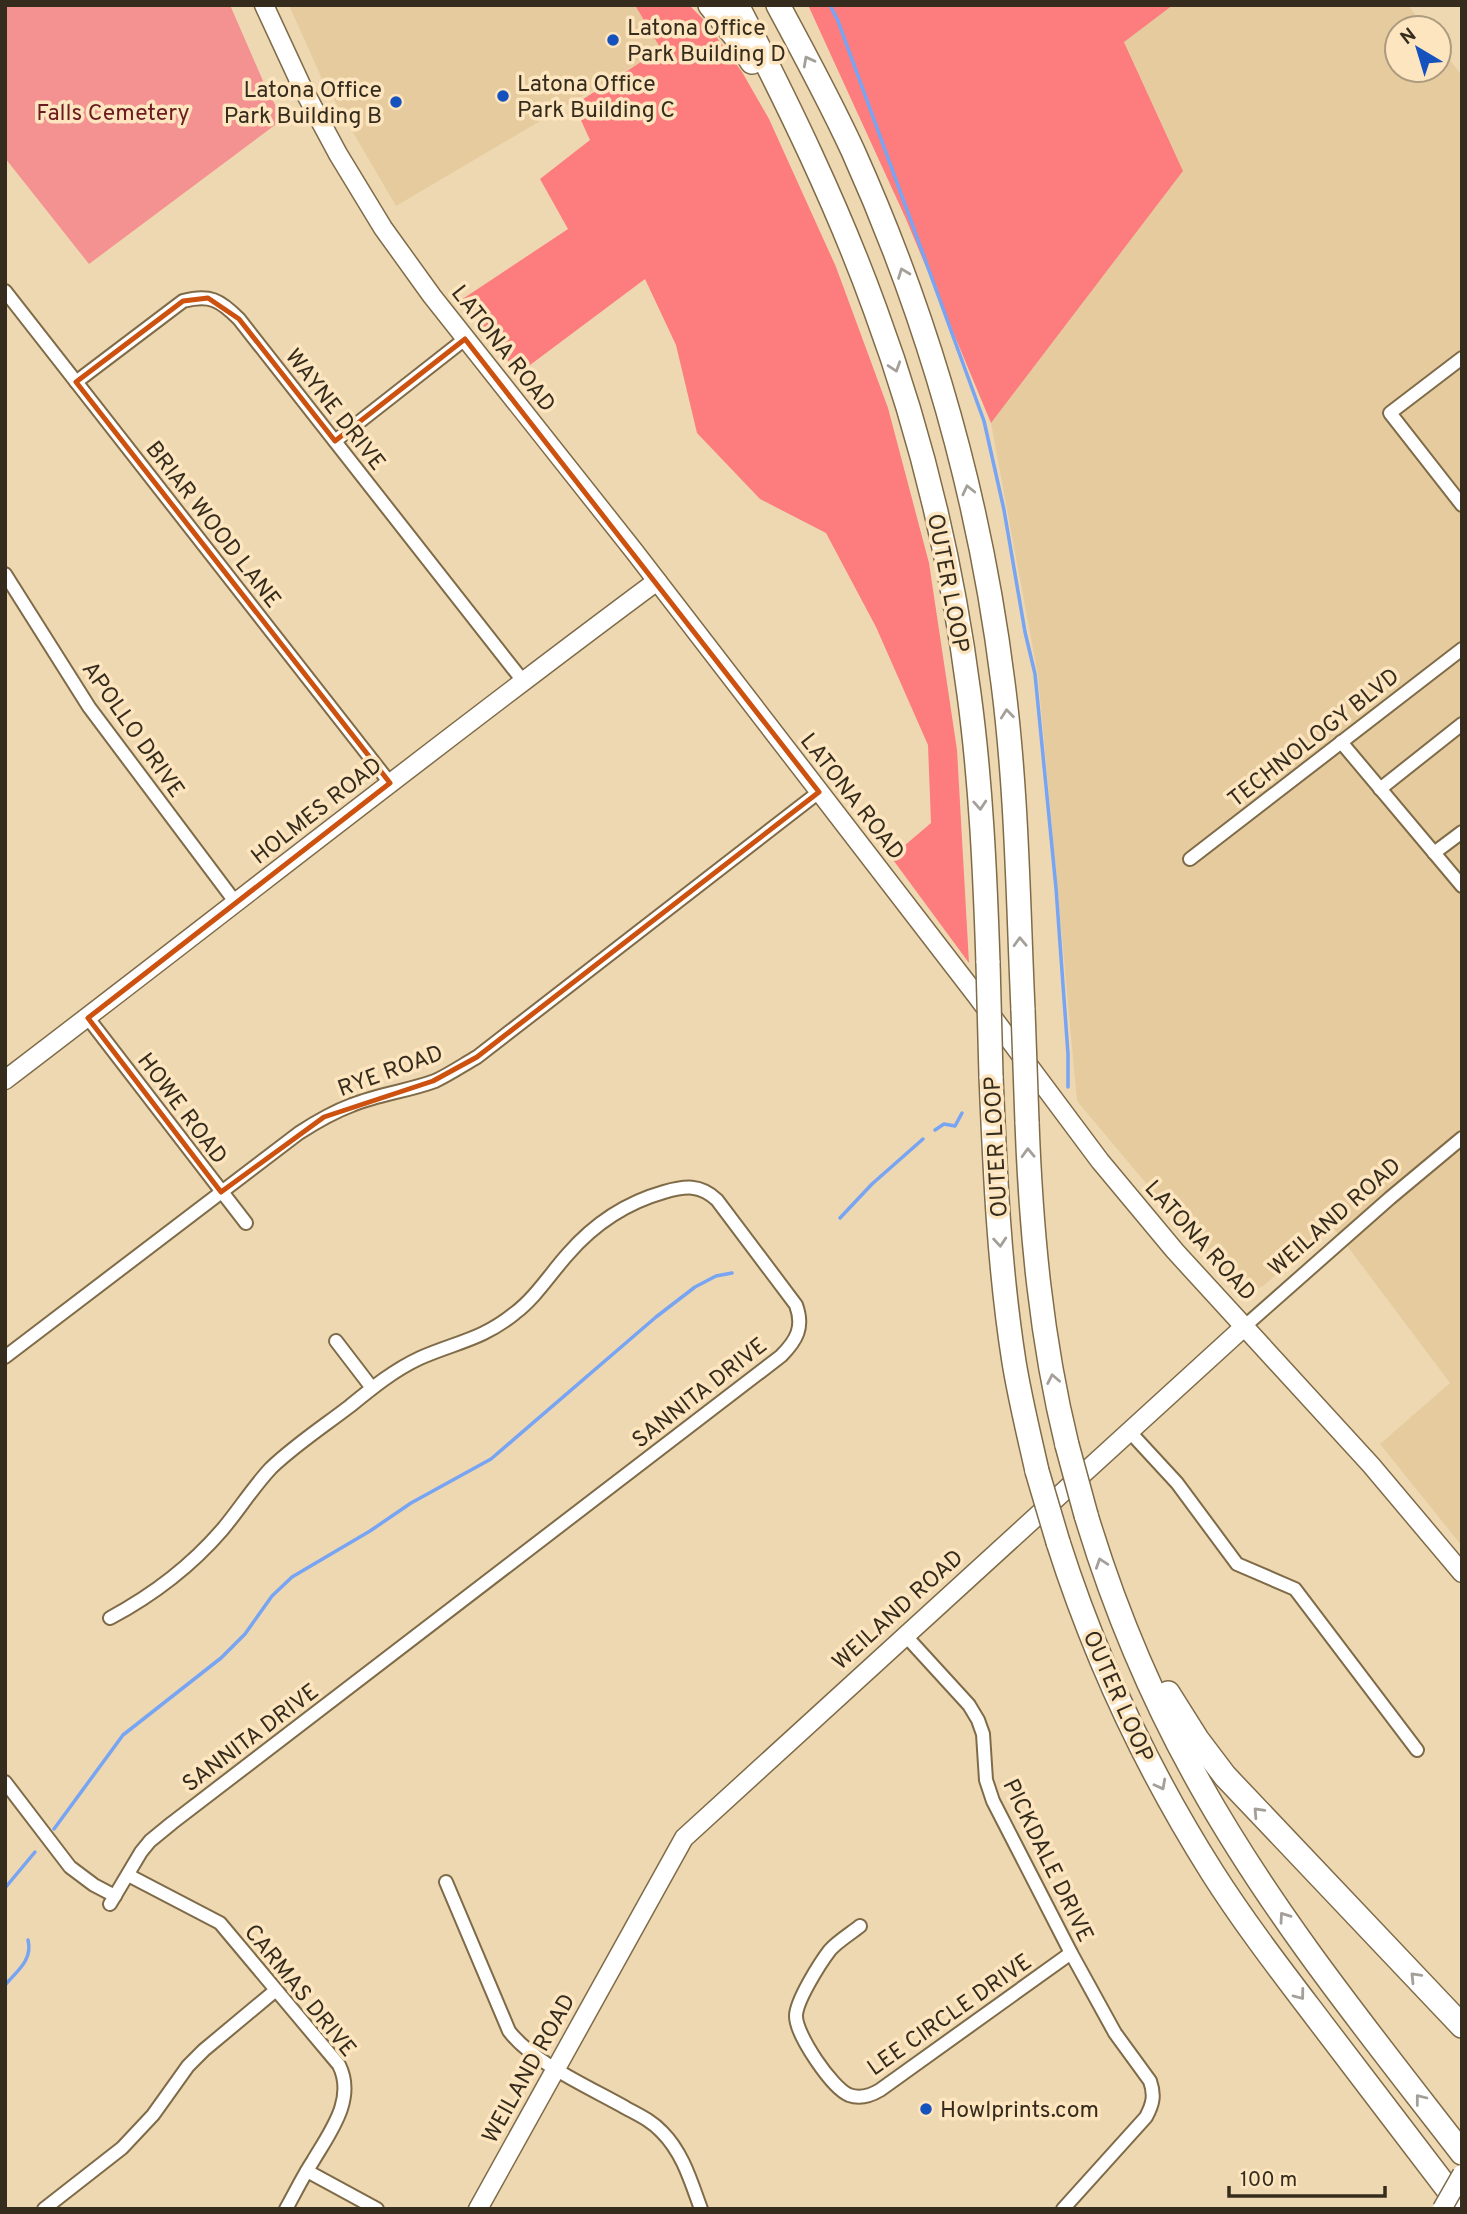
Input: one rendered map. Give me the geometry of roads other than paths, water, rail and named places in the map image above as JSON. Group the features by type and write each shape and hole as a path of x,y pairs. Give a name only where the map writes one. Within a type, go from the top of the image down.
{"highway":[{"path":"710,5 757,70 845,234"},
{"name":"OUTER LOOP","path":"737,5 799,129 875,306 910,415 949,572 965,666 981,809 995,1188 1003,1283 1017,1378 1037,1471 1058,1542 1083,1617 1120,1704 1163,1789 1202,1855 1265,1949 1462,2208"},
{"name":"OUTER LOOP","path":"781,9 845,134 897,258 940,384 970,496 992,606 1010,740 1032,1222 1040,1299 1051,1373 1086,1515 1119,1611 1152,1690 1181,1749 1248,1864 1308,1950 1462,2153"},
{"path":"1119,1611 1192,1731 1225,1776 1462,2026"}],"street":[{"name":"LATONA ROAD","path":"264,5 310,104 357,187 404,258 465,339 657,581 976,995 1100,1161 1169,1244 1365,1458 1462,1573"},
{"name":"BRIAR WOOD LANE","path":"5,292 390,783"},
{"name":"WAYNE DRIVE","path":"76,382 177,304 195,297 219,301 239,319 523,681"},
{"path":"335,441 465,339"},
{"path":"1462,358 1390,413 1462,505"},
{"name":"APOLLO DRIVE","path":"5,574 89,707 236,903"},
{"name":"HOLMES ROAD","path":"6,1078 657,581"},
{"name":"TECHNOLOGY BLVD","path":"1191,859 1462,649"},
{"path":"1380,789 1462,724"},
{"path":"1341,742 1462,886"},
{"name":"RYE ROAD","path":"5,1357 299,1133 324,1117 376,1096 433,1081 454,1072 819,792"},
{"path":"1434,853 1462,832"},
{"name":"HOWE ROAD","path":"88,1018 246,1223"},
{"name":"WEILAND ROAD","path":"478,2209 684,1838 1245,1326 1462,1138"},
{"name":"SANNITA DRIVE","path":"110,1618 144,1600 204,1550 272,1467 373,1388 421,1358 472,1340 495,1328 526,1304 566,1255 595,1226 628,1205 681,1187 703,1189 717,1200 793,1298 799,1314 800,1330 782,1356 172,1823 150,1841 128,1875"},
{"path":"336,1341 373,1388"},
{"path":"1129,1431 1177,1483 1237,1564 1295,1589 1417,1750"},
{"name":"PICKDALE DRIVE","path":"905,1635 969,1705 978,1720 983,1734 986,1780 993,1801 1115,2033 1150,2081 1154,2099 1139,2126 1063,2209"},
{"path":"5,1782 70,1867 112,1900 128,1875"},
{"name":"CARMAS DRIVE","path":"128,1875 220,1923 339,2065 344,2097 341,2109 286,2209"},
{"path":"446,1882 509,2031 517,2042 555,2068 647,2119 661,2130 674,2145 683,2162 701,2209"},
{"name":"LEE CIRCLE DRIVE","path":"860,1926 831,1949 802,1995 796,2015 800,2034 837,2087 846,2094 858,2097 870,2096 880,2090 1071,1953"},
{"path":"44,2209 130,2140 153,2115 188,2066 276,1990"},
{"path":"307,2171 377,2209"},
{"path":"1442,2209 1462,2174"}],"waterway":[{"path":"830,5 984,421 1004,510 1035,674 1056,888 1068,1087"},
{"path":"935,1130 944,1124 955,1126 962,1113"},
{"path":"840,1218 872,1184 923,1139"},
{"path":"54,1829 123,1735 221,1658 245,1634 272,1596 292,1577 370,1531 411,1503 491,1459 656,1317 695,1287 716,1276 732,1273"},
{"path":"5,1888 35,1852"},
{"path":"5,1985 26,1959 28,1940"}],"place":[{"name":"Latona Office Park Building D","path":"613,40"},
{"name":"Latona Office Park Building C","path":"503,96"},
{"name":"Latona Office Park Building B","path":"396,102"},
{"name":"Howlprints.com","path":"926,2109"}],"park label":[{"name":"Falls Cemetery","path":"113,112"}]}
